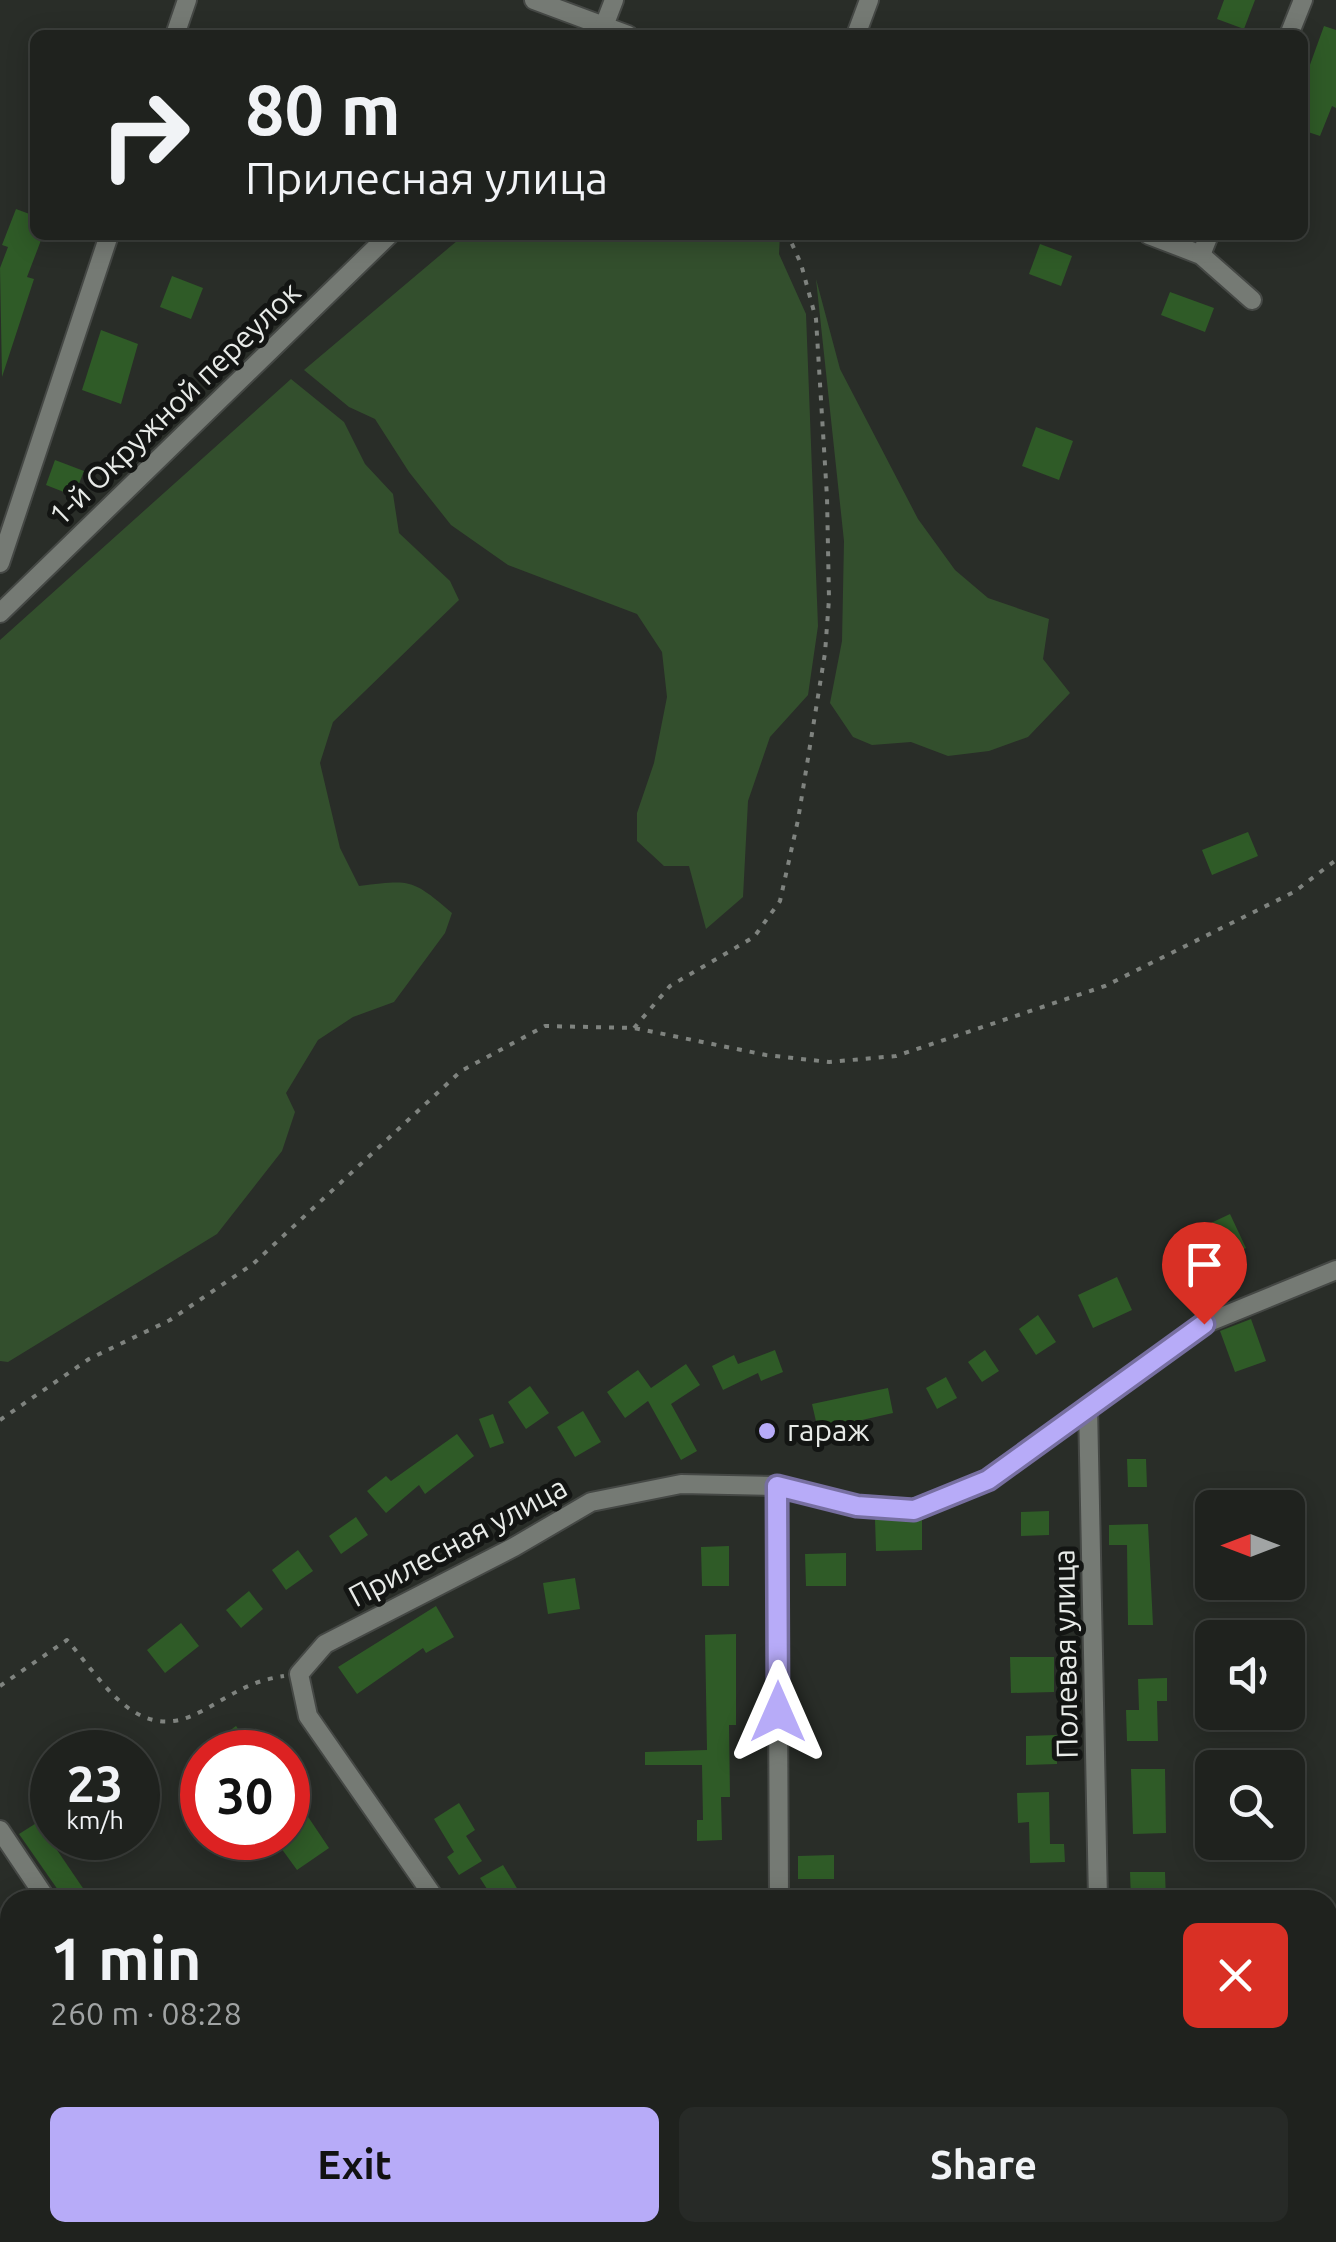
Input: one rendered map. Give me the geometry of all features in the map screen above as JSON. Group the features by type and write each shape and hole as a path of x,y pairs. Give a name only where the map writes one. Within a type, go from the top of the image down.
{"street":[{"path":"177,30 187,0"},
{"path":"534,0 599,30 614,0"},
{"path":"858,30 869,0"},
{"path":"1292,30 1304,0"},
{"path":"0,563 107,240"},
{"name":"1-й Окружной переулок","path":"0,613 384,240"},
{"path":"1162,240 1201,255 1252,300"},
{"path":"1201,255 1207,240"},
{"name":"Прилесная улица","path":"299,1674 325,1644 514,1547 591,1502 681,1484 777,1486 857,1506 914,1510 988,1480 1204,1324 1336,1270"},
{"name":"Полевая улица","path":"1088,1406 1098,1890"},
{"path":"777,1486 779,1890"},
{"path":"299,1674 308,1716 429,1890"},
{"path":"0,1830 40,1890"}],"path":[{"path":"634,1028 670,986 754,936 780,901 805,786 826,635 827,497 816,319 790,240"},
{"path":"0,1420 89,1360 170,1320 253,1264 460,1071 545,1026 634,1028 766,1055 829,1062 896,1056 1105,986 1294,892 1336,860"},
{"path":"0,1686 68,1640 114,1698 138,1718 160,1723 196,1715 252,1681 299,1674"}],"green space":[{"path":"458,240 780,240 779,254 806,314 818,626 808,695 770,737 748,801 743,897 706,929 689,866 664,866 637,841 637,813 654,763 667,697 662,652 637,614 508,565 451,525 409,472 375,419 349,407 304,370"},
{"path":"816,279 840,369 918,519 955,570 988,598 1049,619 1043,659 1070,693 1028,737 989,751 948,756 911,742 872,745 853,737 830,703 842,641 844,541"},
{"path":"291,379 344,422 365,464 393,494 399,533 450,581 459,600 333,722 320,763 340,848 359,886 410,884 452,913 445,933 394,1002 353,1017 318,1040 286,1093 295,1112 282,1151 217,1234 8,1362 0,1361 0,640"}],"building":[{"path":"1224,0 1255,0 1244,29 1217,19"},
{"path":"1324,26 1336,30 1336,108 1332,106 1320,136 1308,132 1308,70"},
{"path":"16,209 30,214 30,240 41,240 27,277 34,279 2,377 0,268 8,247 2,245"},
{"path":"1040,244 1072,256 1061,286 1029,274"},
{"path":"172,276 203,288 191,319 160,307"},
{"path":"1170,292 1214,308 1205,332 1161,315"},
{"path":"101,330 138,344 121,404 82,390"},
{"path":"1036,427 1073,441 1059,480 1022,466"},
{"path":"55,460 84,471 74,496 46,485"},
{"path":"1248,832 1258,856 1212,875 1202,850"},
{"path":"1230,1214 1246,1248 1211,1265 1194,1231"},
{"path":"1117,1277 1132,1310 1093,1328 1078,1295"},
{"path":"1038,1315 1056,1342 1036,1355 1019,1329"},
{"path":"1251,1319 1266,1361 1235,1372 1220,1331"},
{"path":"775,1350 783,1372 761,1381 758,1373 723,1390 712,1366 734,1355 738,1364"},
{"path":"985,1350 999,1371 982,1382 968,1362"},
{"path":"686,1364 700,1385 671,1404 697,1451 681,1460 648,1401 625,1418 607,1392 638,1370 651,1388"},
{"path":"946,1377 957,1398 937,1409 926,1388"},
{"path":"530,1386 549,1413 526,1429 508,1402"},
{"path":"888,1388 893,1413 818,1430 812,1404"},
{"path":"583,1411 601,1442 575,1457 557,1427"},
{"path":"493,1414 504,1443 490,1448 479,1419"},
{"path":"457,1434 474,1456 425,1494 419,1485 386,1513 367,1491 386,1476 391,1481"},
{"path":"1127,1459 1146,1459 1147,1487 1128,1487"},
{"path":"1049,1511 1049,1535 1021,1536 1021,1512"},
{"path":"356,1517 368,1535 341,1554 329,1536"},
{"path":"875,1519 922,1519 922,1550 876,1551"},
{"path":"1148,1524 1153,1625 1128,1625 1127,1545 1109,1545 1109,1525"},
{"path":"729,1546 729,1586 702,1586 701,1547"},
{"path":"298,1550 313,1571 286,1590 272,1570"},
{"path":"846,1553 846,1586 806,1586 805,1554"},
{"path":"575,1578 580,1609 548,1614 543,1583"},
{"path":"249,1591 263,1609 241,1628 226,1610"},
{"path":"436,1606 454,1637 426,1653 423,1648 357,1694 338,1667"},
{"path":"181,1623 199,1646 165,1673 147,1650"},
{"path":"736,1634 736,1725 729,1725 730,1797 721,1797 722,1840 697,1841 697,1820 703,1820 702,1765 645,1765 645,1752 707,1750 705,1635"},
{"path":"1010,1657 1054,1657 1054,1692 1011,1693"},
{"path":"1167,1678 1167,1701 1157,1701 1158,1741 1127,1741 1126,1710 1139,1710 1138,1679"},
{"path":"1057,1735 1057,1764 1026,1765 1026,1736"},
{"path":"1131,1769 1165,1769 1166,1833 1133,1834"},
{"path":"1049,1792 1050,1844 1064,1844 1065,1862 1030,1863 1029,1822 1018,1823 1017,1793"},
{"path":"459,1803 475,1830 466,1836 482,1861 459,1875 447,1857 454,1852 434,1819"},
{"path":"310,1820 329,1848 297,1870 290,1860 310,1860"},
{"path":"30,1827 30,1850 19,1834"},
{"path":"834,1855 834,1879 798,1879 798,1856"},
{"path":"37,1860 64,1860 84,1890 58,1890"},
{"path":"503,1865 518,1890 488,1890 480,1878"},
{"path":"1130,1872 1165,1872 1166,1890 1131,1890"}],"place":[{"name":"гараж","path":"767,1431"}],"route":[{"path":"778,1712 777,1486 857,1506 914,1510 988,1480 1204,1324"}]}
